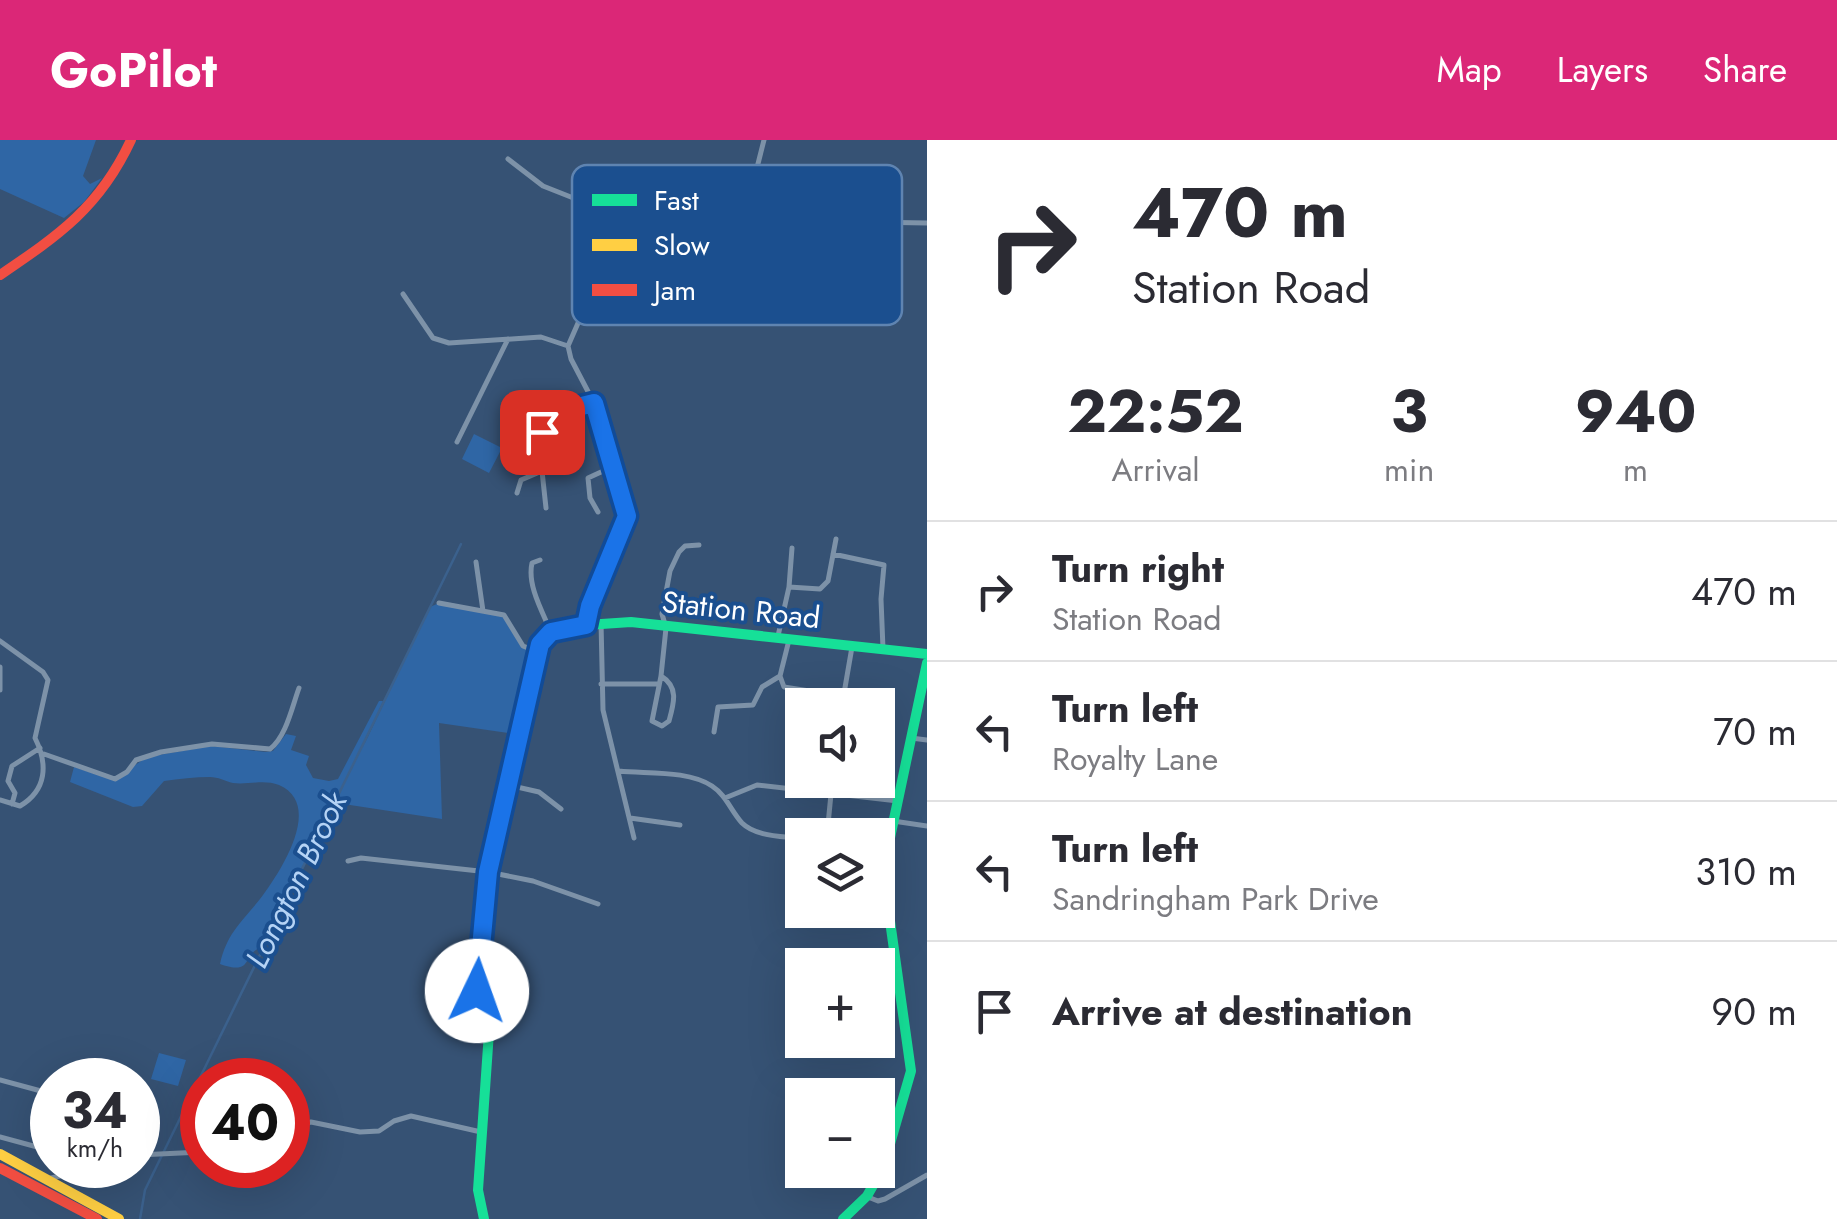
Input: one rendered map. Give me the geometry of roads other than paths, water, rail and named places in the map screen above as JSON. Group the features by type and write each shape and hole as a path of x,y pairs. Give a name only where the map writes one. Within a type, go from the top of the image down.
{"main road":[{"path":"0,274 86,213 119,171 131,140"},
{"name":"Station Road","path":"551,632 601,622 927,654"},
{"path":"484,1219 478,1190 489,1032 477,991 477,975 488,872 538,652 542,640 551,632"},
{"path":"894,818 927,663"},
{"path":"843,1219 867,1196 883,1168 911,1071 891,928"},
{"path":"0,1154 30,1169"},
{"path":"0,1168 96,1219"},
{"path":"66,1188 118,1219"}],"street":[{"path":"758,165 764,140"},
{"path":"508,158 544,186 572,197"},
{"path":"902,223 927,224"},
{"path":"403,294 433,338 449,343 541,337 568,346"},
{"path":"577,325 568,346 571,359 594,403 627,516 586,625"},
{"path":"457,442 508,339"},
{"path":"546,508 542,471 550,453 541,430 549,414 594,403"},
{"path":"598,512 590,498 588,478 614,466"},
{"path":"517,493 521,480 542,471"},
{"path":"789,587 820,589 828,581 836,539"},
{"path":"661,676 669,680 676,695 669,720 662,726 652,721 661,676 666,628 662,614 670,571 678,552 685,546 699,545"},
{"path":"790,688 784,687 780,676 792,548"},
{"path":"833,554 884,565 883,649"},
{"path":"540,560 532,563 529,570 551,632"},
{"path":"476,562 483,610"},
{"path":"438,603 504,615 523,646 538,652"},
{"path":"601,622 603,710 634,838"},
{"path":"0,641 32,663 48,680 35,738 44,769 40,787 32,799 20,806 0,800"},
{"path":"845,688 852,647"},
{"path":"0,666 0,690"},
{"path":"714,732 718,706 752,706 762,687 780,676"},
{"path":"602,684 658,684"},
{"path":"12,804 15,793 8,781 12,766 42,752 115,779 136,760 161,752 212,744 270,749 276,745 300,688"},
{"path":"911,738 927,740"},
{"path":"619,771 694,778 712,786 742,823 754,831 785,836"},
{"path":"508,785 539,792 561,809"},
{"path":"725,798 756,785 785,788"},
{"path":"872,798 898,801"},
{"path":"630,818 680,825"},
{"path":"895,821 927,826"},
{"path":"348,861 361,858 488,872 598,904"},
{"path":"0,1080 30,1088"},
{"path":"310,1122 360,1132 379,1131 410,1116 482,1132"},
{"path":"0,1137 30,1145"},
{"path":"867,1196 878,1201 884,1199 927,1175"}],"waterway":[{"name":"Longton Brook","path":"140,1219 145,1190 461,544"}]}
